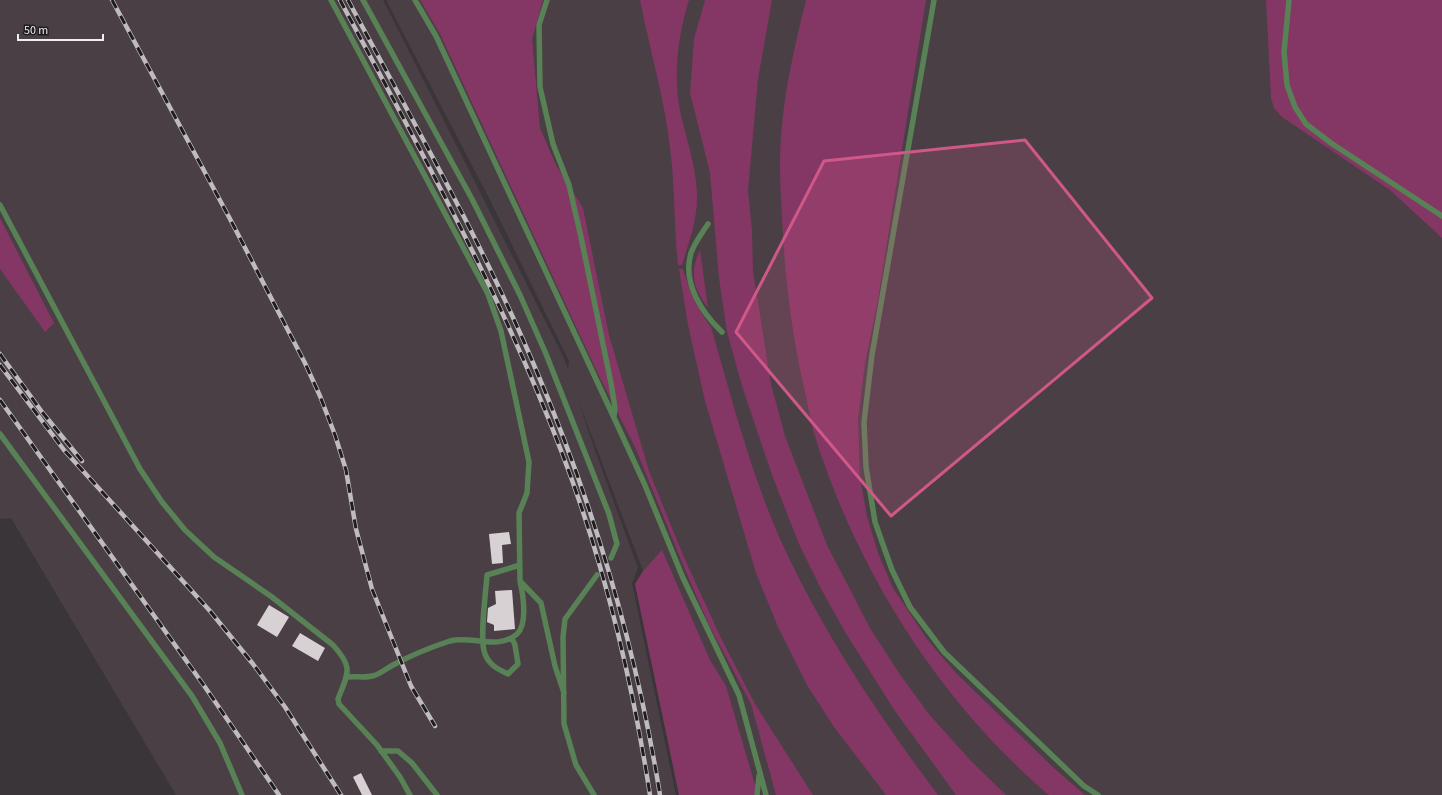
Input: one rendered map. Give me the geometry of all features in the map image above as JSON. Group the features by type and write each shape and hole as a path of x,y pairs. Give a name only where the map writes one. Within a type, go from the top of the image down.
{"lane":[{"path":"331,0 488,294 501,331 529,462 527,493 520,513 520,581 524,600 522,623 518,633 512,638 497,643 466,638 450,641 394,664 372,676 348,676"},
{"path":"363,0 472,199 520,294 546,354 609,514 617,544 611,558"},
{"path":"415,0 436,36 614,416 644,483 682,578 739,695 766,795"},
{"path":"547,0 539,25 540,87 553,144 569,185 581,237 611,383 615,408 614,416"},
{"path":"934,0 872,355 864,422 866,467 875,522 892,570 910,607 944,652 1084,786 1098,795"},
{"path":"1289,0 1284,52 1287,85 1298,113 1306,124 1331,143 1442,216"},
{"path":"0,205 140,469 162,502 185,530 214,557 272,597 333,645 346,660 348,676 338,699 339,704 381,751 400,777 410,795"},
{"path":"708,224 691,252 689,275 700,306 722,332"},
{"path":"0,434 192,696 220,743 242,795"},
{"path":"512,638 515,645 518,664 508,674 494,668 484,654 487,575 520,565"},
{"path":"594,795 576,765 564,724 563,637 565,619 597,575"},
{"path":"520,581 541,603 555,666 564,693"},
{"path":"381,751 398,751 412,763 437,795"},
{"path":"757,795 759,772"}],"highlighted area":[{"path":"1025,140 1152,298 891,516 736,332 824,161"}],"shaded area":[{"path":"0,0 383,0 564,358 568,369 569,361 491,202 386,0 1442,0 1442,795 679,795 635,584 643,571 579,402 593,445 638,568 632,583 676,795 176,795 11,518 0,519"},
{"path":"420,0 543,0 532,39 540,128 556,165 583,208 609,335 649,471 683,555 721,638 755,704 813,795 776,795 751,704 709,625 635,447 598,374 440,34"},
{"path":"640,0 689,0 679,41 677,83 680,111 695,173 697,203 692,230 682,265 678,265 669,136 662,97"},
{"path":"705,0 772,0 758,79 748,191 752,230 753,271 771,384 785,436 827,545 870,628 899,673 928,713 971,761 1006,795 956,795 895,711 845,632 820,587 799,544 772,475 742,386 727,332 719,278 710,173 690,93 694,39"},
{"path":"806,0 926,0 877,305 865,363 858,419 860,478 867,516 878,553 893,588 927,639 955,672 1056,770 1085,795 1049,795 1009,758 972,718 937,675 877,582 852,532 831,481 813,430 797,353 788,294 784,255 780,180 780,151 786,93"},
{"path":"1266,0 1442,0 1442,238 1390,190 1282,117 1274,108 1271,98"},
{"path":"0,218 54,323 45,332 0,269"},
{"path":"700,250 708,308 699,294 694,280 694,266"},
{"path":"679,269 683,269 694,299 711,327 754,471 787,554 820,617 856,678 938,795 886,795 834,727 807,685 778,627 756,573 705,401 688,325"},
{"path":"662,550 710,660 726,686 758,795 679,795 635,584 643,571"}],"building":[{"path":"509,532 511,544 502,545 503,563 492,564 489,534"},
{"path":"512,590 515,629 494,631 494,625 487,622 488,608 496,604 495,591"},
{"path":"269,605 289,617 277,637 257,625"},
{"path":"300,633 325,648 318,661 292,646"},
{"path":"361,773 372,795 362,795 353,777"}],"railway":[{"path":"112,0 229,217 305,363 320,396 335,435 346,470 356,529 372,589 411,686 435,726"},
{"path":"340,0 429,167 486,279 513,336 562,453 604,579 635,708 650,795"},
{"path":"348,0 492,272 534,365 555,417 575,470 610,576 638,685 660,795"},
{"path":"0,354 42,412 82,461"},
{"path":"0,365 64,450 210,611 253,664 285,707 341,795"},
{"path":"0,400 205,687 279,795"}]}
